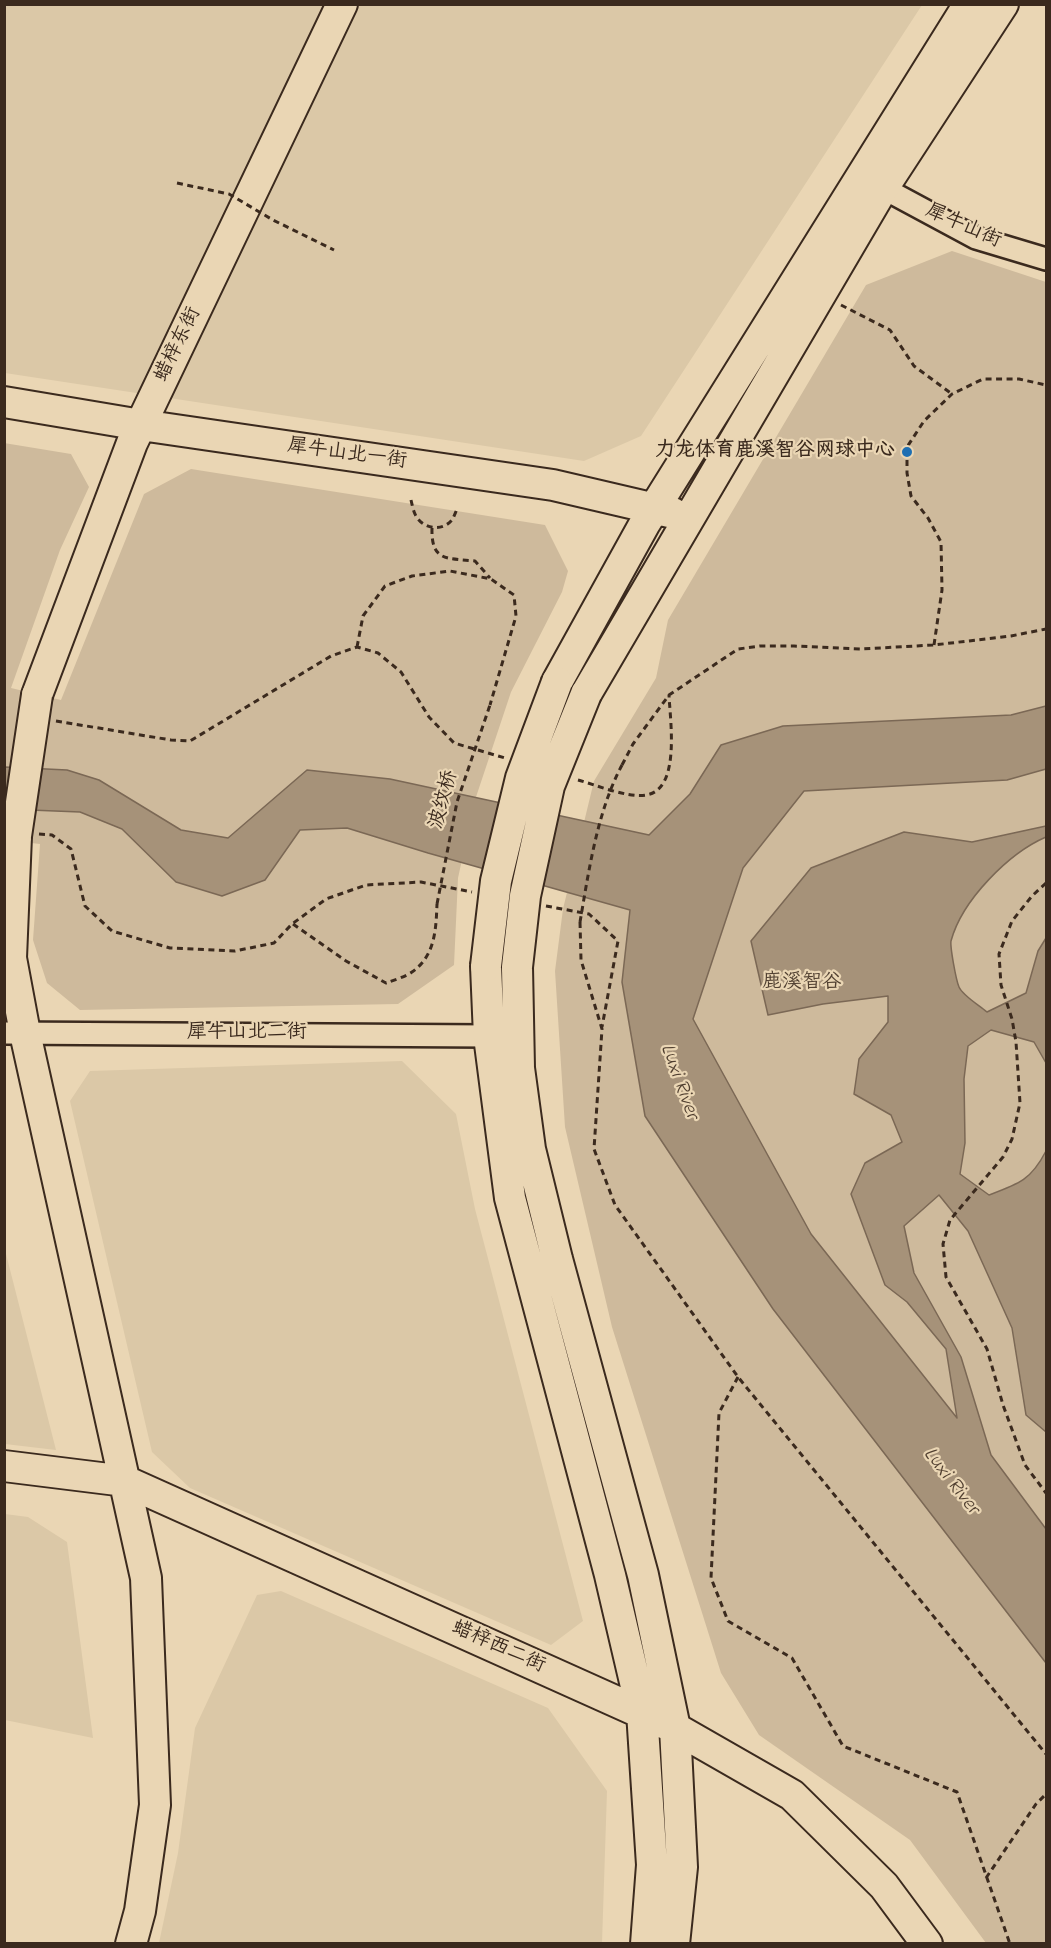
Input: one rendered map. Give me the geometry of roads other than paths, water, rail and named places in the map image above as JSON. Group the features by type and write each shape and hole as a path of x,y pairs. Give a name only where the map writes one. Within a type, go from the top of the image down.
{"main road":[{"name":"蜡梓东街","path":"131,1944 140,1911 155,1805 146,1578 125,1481 15,1033 12,958 22,835 43,708 136,434 342,4"},
{"path":"646,1944 652,1864 642,1712 610,1575 510,1198 489,1036 486,966 496,881 521,777 557,682 650,515 969,4"},
{"path":"674,1944 682,1867 675,1728 643,1575 557,1259 530,1149 519,1068 517,967 525,896 549,786 586,694 883,188 1003,4"},
{"name":"犀牛山北一街","path":"4,402 136,434"},
{"name":"犀牛山北一街","path":"4,421 136,434 553,485 650,515 682,528"},
{"name":"蜡梓西二街","path":"4,1466 125,1481 675,1728 792,1795 884,1886 927,1944"}],"street":[{"name":"犀牛山街","path":"883,188 976,237 1047,259"},
{"name":"犀牛山北二街","path":"15,1033 489,1036"}],"water":[{"name":"Luxi River","path":"1046,706 1046,769 1007,780 804,791 743,868 693,1019 811,1234 957,1418 946,1349 907,1302 885,1285 851,1194 865,1163 902,1142 891,1115 854,1094 859,1059 888,1022 888,996 823,1004 768,1015 751,941 811,868 904,832 972,842 1046,826 1046,837 1017,854 976,894 957,925 951,944 959,987 987,1012 1026,993 1038,951 1046,938 1046,1063 1034,1042 991,1030 968,1046 964,1079 965,1143 960,1174 989,1195 1023,1180 1035,1169 1046,1151 1046,1432 1026,1415 1012,1328 968,1231 939,1195 904,1226 914,1273 961,1357 991,1455 1046,1529 1046,1663 773,1309 645,1116 622,982 630,910 347,828 300,830 265,880 222,896 176,882 122,829 80,812 5,809 5,767 67,770 99,780 181,830 228,838 307,770 390,779 649,835 690,794 721,745 783,726 1011,715"}],"place":[{"name":"力龙体育鹿溪智谷网球中心","path":"907,452"}],"park label":[{"name":"鹿溪智谷","path":"802,984"}]}
